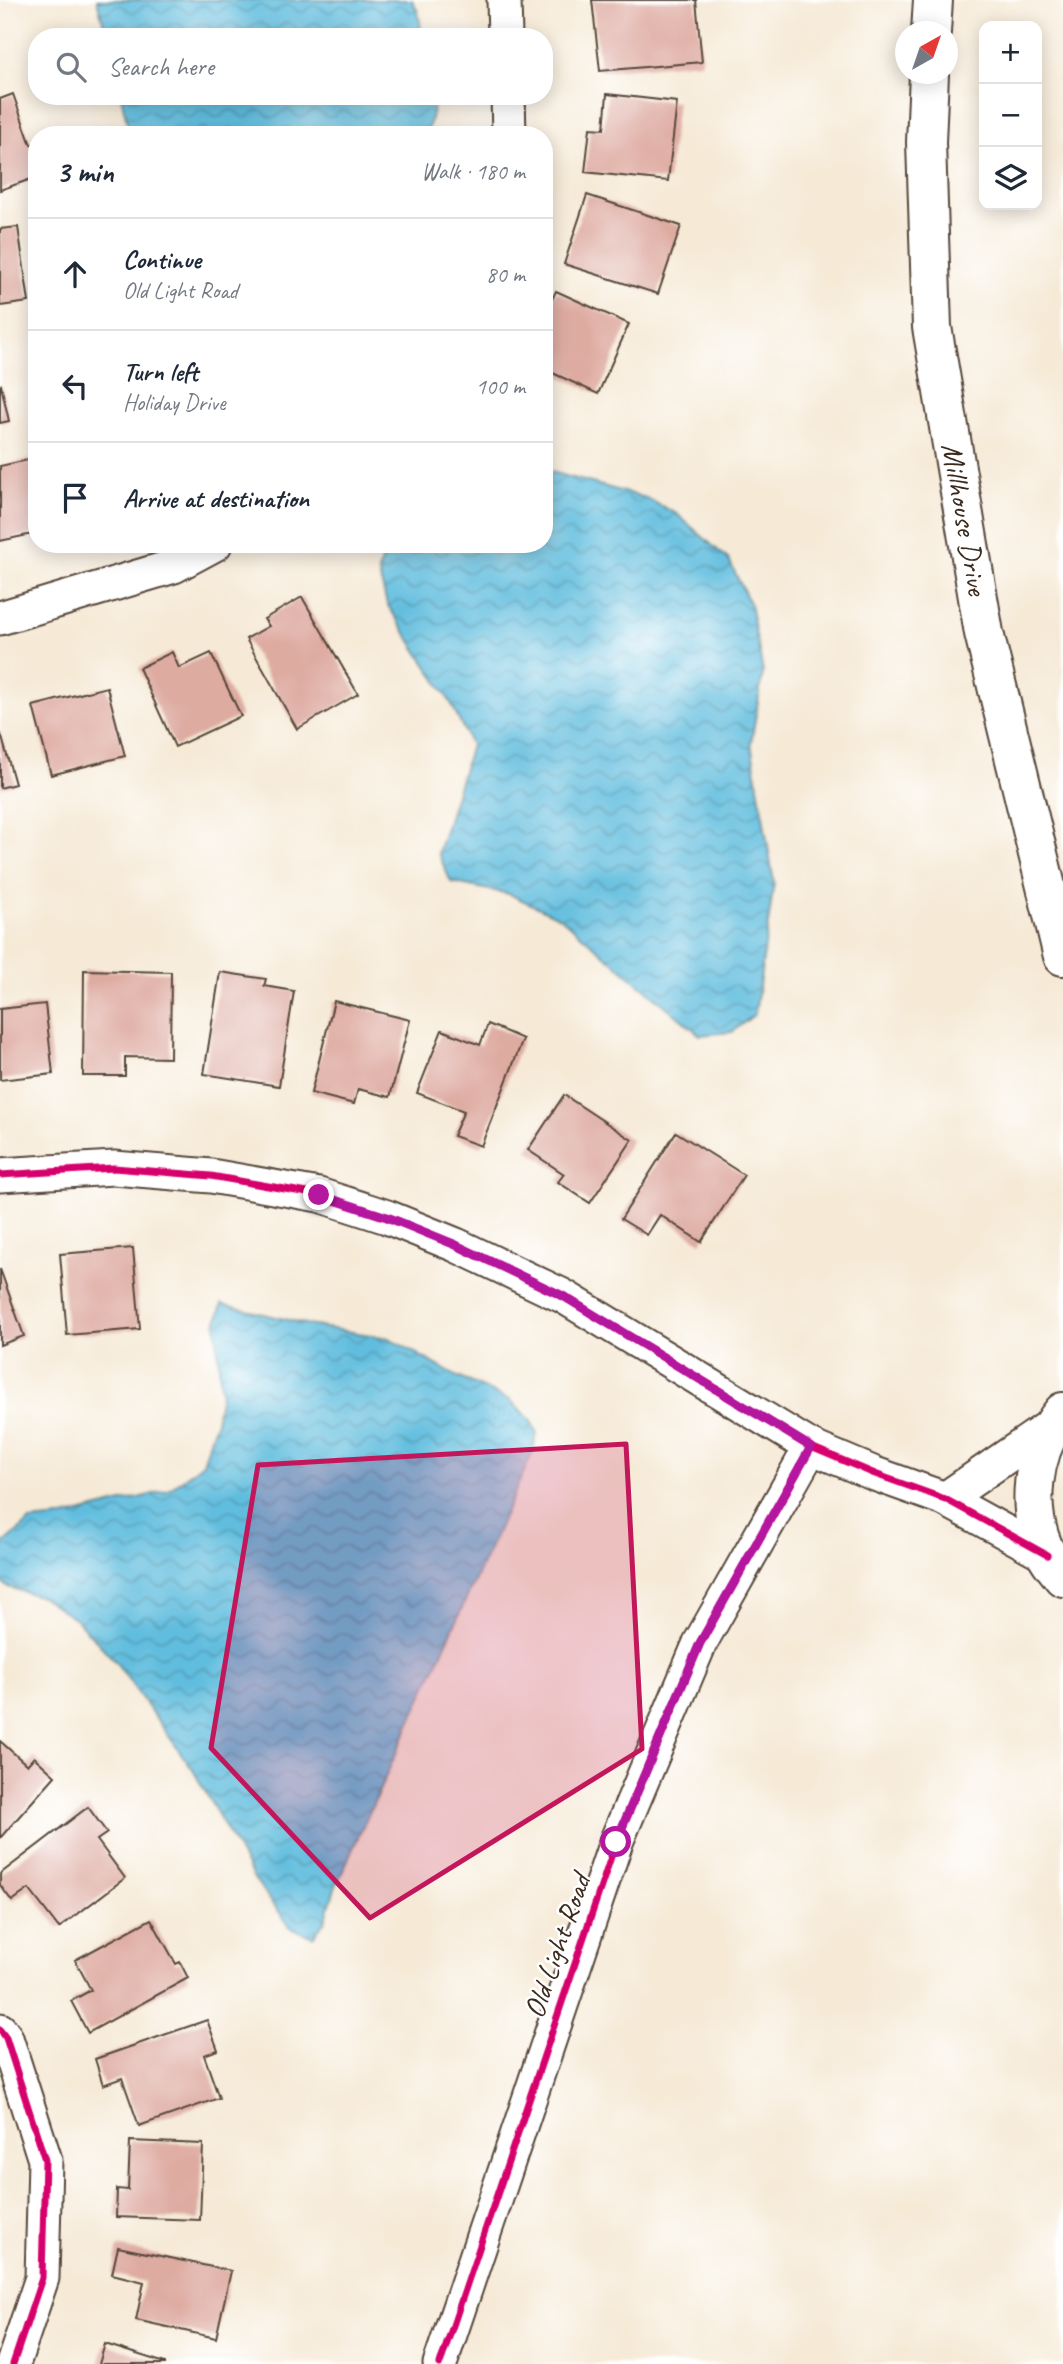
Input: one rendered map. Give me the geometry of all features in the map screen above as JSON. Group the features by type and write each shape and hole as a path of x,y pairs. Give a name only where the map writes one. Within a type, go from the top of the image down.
{"main road":[{"path":"932,21 933,0"},
{"name":"Millhouse Drive","path":"929,84 926,142 932,327 984,633 1063,956"},
{"path":"1055,1566 1034,1513 1035,1467 1058,1418"}],"street":[{"path":"503,0 505,28"},
{"path":"508,105 509,126"},
{"path":"0,618 174,566 198,553"},
{"path":"0,1175 114,1168 211,1176 319,1195 387,1217 456,1245 563,1296 811,1447 945,1499 1055,1566"},
{"path":"945,1499 1058,1418"},
{"name":"Old Light Road","path":"440,2364 616,1842 700,1643 811,1447"},
{"path":"0,2030 6,2038 45,2160 42,2278 13,2364"}],"highlighted area":[{"path":"626,1444 642,1749 370,1918 211,1748 258,1465"}],"water":[{"path":"97,0 412,0 421,28 105,28"},
{"path":"123,105 434,105 429,126 128,126"},
{"path":"553,472 646,498 677,514 729,560 750,604 763,672 751,743 774,883 755,1014 732,1032 700,1035 561,918 509,894 451,882 438,853 471,745 451,703 387,604 378,570 386,553 553,553"},
{"path":"222,1304 314,1326 389,1338 456,1376 510,1400 529,1418 537,1433 533,1452 335,1888 325,1921 313,1937 291,1928 253,1877 193,1770 115,1661 76,1619 42,1597 8,1587 0,1581 2,1545 30,1521 60,1518 169,1490 203,1463 216,1421 221,1393 216,1324"}],"building":[{"path":"592,0 696,0 702,62 600,71"},
{"path":"13,94 28,136 28,180 0,190 0,99"},
{"path":"607,94 677,102 668,181 585,172 590,128 604,129"},
{"path":"587,195 681,226 658,294 564,264"},
{"path":"18,227 28,302 0,306 0,229"},
{"path":"556,291 629,324 598,394 553,373 553,297"},
{"path":"0,386 9,421 0,423"},
{"path":"28,460 28,535 0,541 0,466"},
{"path":"302,597 358,694 297,729 246,639 269,626 264,619"},
{"path":"172,652 179,668 211,653 241,716 175,747 139,668"},
{"path":"107,687 125,756 51,775 33,706"},
{"path":"0,735 15,784 0,788"},
{"path":"84,970 171,972 170,1058 125,1057 125,1076 83,1076"},
{"path":"220,972 266,979 264,986 294,991 279,1086 204,1074"},
{"path":"334,1001 410,1020 390,1097 358,1089 354,1104 311,1093"},
{"path":"45,1004 53,1074 0,1080 0,1009"},
{"path":"488,1024 523,1039 481,1146 453,1136 464,1111 417,1093 442,1030 480,1045"},
{"path":"564,1095 632,1140 590,1203 558,1182 564,1174 528,1150"},
{"path":"676,1132 744,1175 701,1242 660,1215 647,1235 621,1219"},
{"path":"133,1248 140,1329 67,1335 60,1254"},
{"path":"0,1269 24,1336 0,1345"},
{"path":"0,1741 27,1765 34,1757 55,1776 0,1838"},
{"path":"88,1807 107,1833 97,1840 125,1878 59,1928 29,1889 12,1901 0,1885 0,1874"},
{"path":"151,1919 176,1964 180,1962 188,1978 88,2033 71,2001 91,1990 75,1960"},
{"path":"207,2020 218,2050 204,2055 219,2098 139,2126 122,2078 103,2085 95,2059"},
{"path":"130,2141 203,2144 200,2220 116,2217 117,2189 128,2190"},
{"path":"118,2247 231,2271 216,2338 136,2320 144,2282 112,2274"},
{"path":"105,2344 165,2363 165,2364 99,2364"}],"cycle path":[{"path":"0,1175 114,1168 211,1176 319,1195 387,1217 456,1245 563,1296 811,1447 945,1499 1047,1555"},
{"path":"440,2364 616,1842 700,1643 811,1447"},
{"path":"0,2030 6,2038 45,2160 42,2278 13,2364"}],"route":[{"path":"319,1195 387,1217 456,1245 563,1296 811,1447 700,1643 616,1842"}]}
